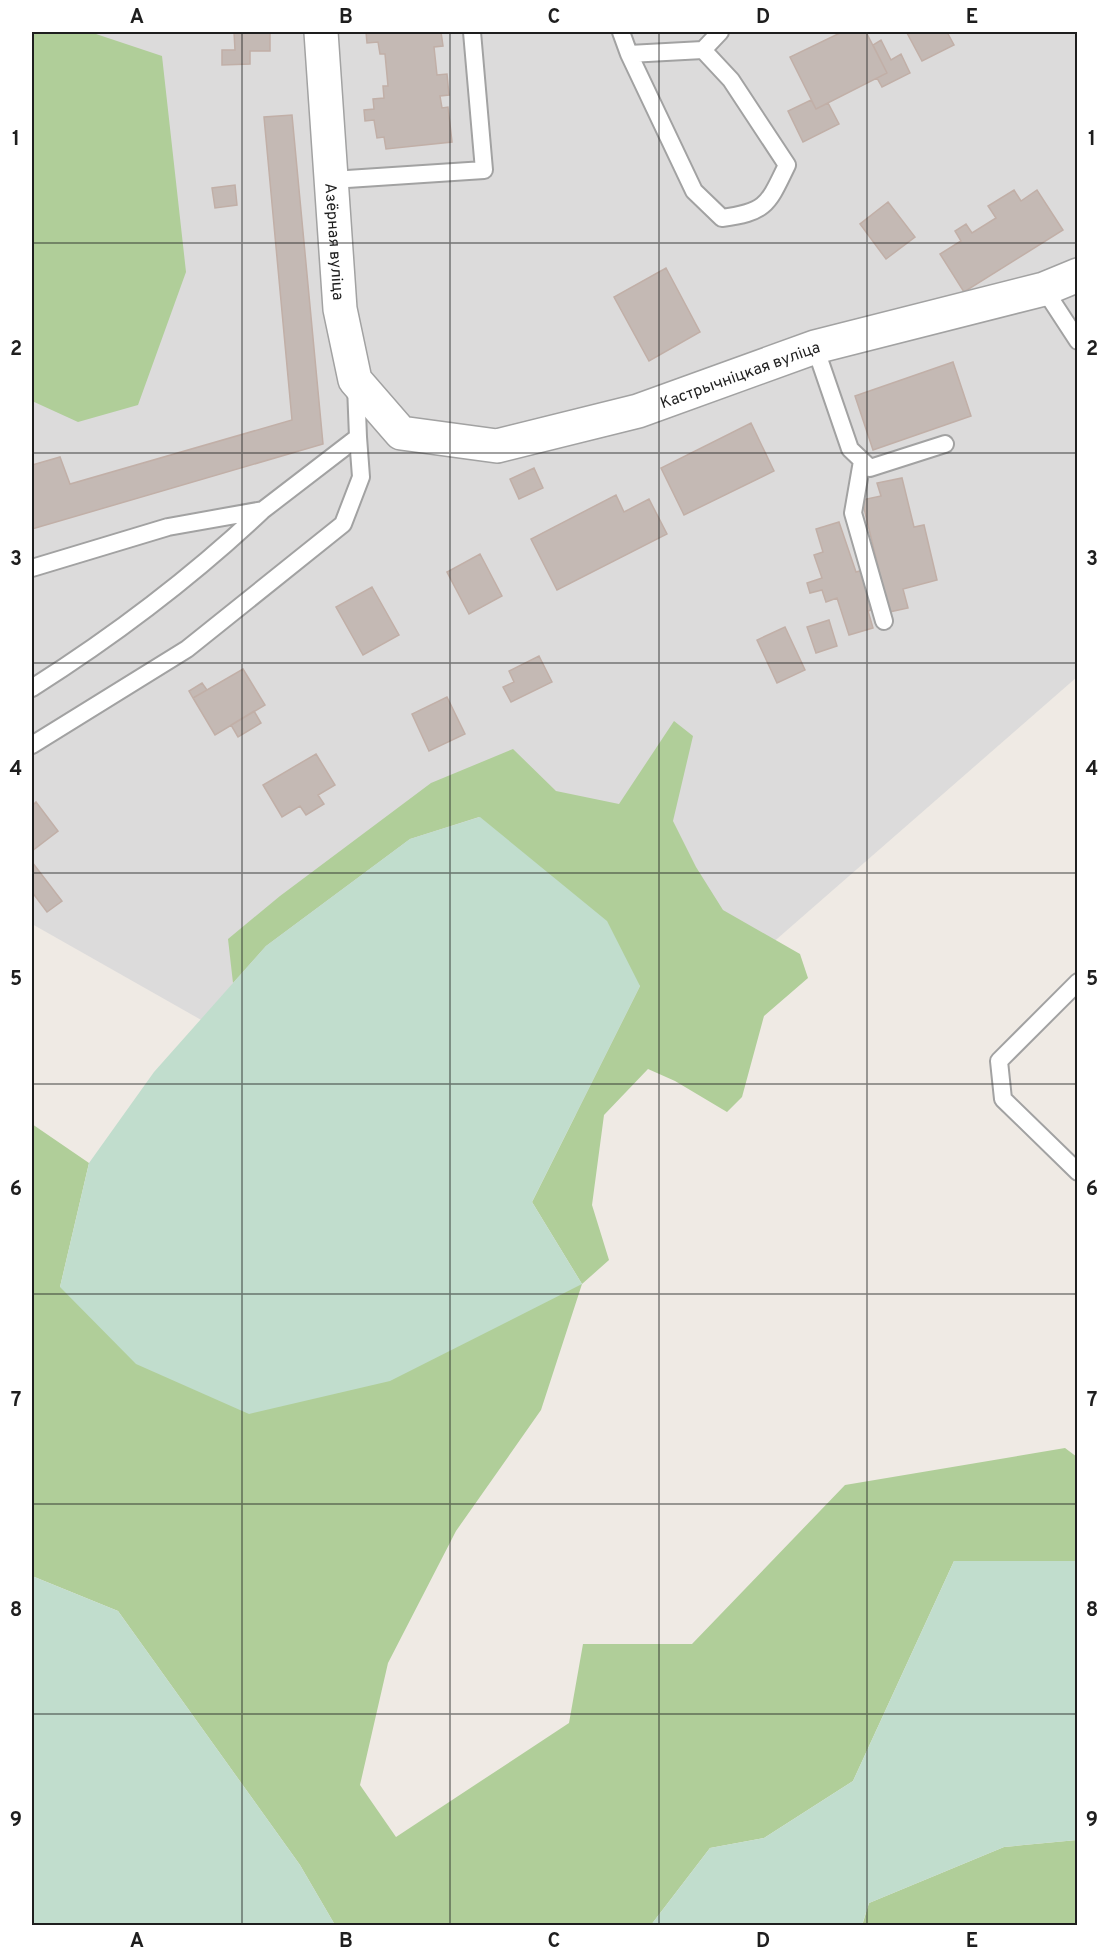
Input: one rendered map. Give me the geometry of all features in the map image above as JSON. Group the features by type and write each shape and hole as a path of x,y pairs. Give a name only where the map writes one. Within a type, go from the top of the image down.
{"street":[{"name":"Азёрная вуліца","path":"321,32 340,309 355,380 401,433"},
{"name":"Кастрычніцкая вуліца","path":"401,433 496,446 638,411 814,347 1044,289 1077,275"}],"lane":[{"path":"332,180 484,170 472,32"},
{"path":"621,32 629,54 694,191 722,218 750,214 771,198 787,165 731,80 703,50"},
{"path":"629,54 703,50 720,32"},
{"path":"1044,289 1077,340"},
{"path":"814,347 850,448 870,468 945,444"},
{"path":"32,746 188,649 343,524 361,477 355,380"},
{"path":"32,688 97,647 198,570 263,510 358,436"},
{"path":"862,461 853,513 884,621"},
{"path":"32,568 168,527 263,510"},
{"path":"1077,982 999,1061 1003,1099 1077,1172"}],"shaded area":[{"path":"32,32 1077,32 1077,677 494,1186 32,924"}],"green space":[{"path":"32,32 90,32 162,56 186,272 138,405 78,422 32,401"},
{"path":"674,721 693,736 673,821 696,867 723,910 800,954 808,978 764,1016 742,1097 727,1112 675,1081 648,1069 604,1115 592,1205 609,1260 582,1284 532,1202 640,986 479,817 410,839 266,946 233,983 228,939 280,896 431,783 513,749 556,791 619,804"},
{"path":"480,817 607,921 640,986 532,1202 582,1284 390,1381 249,1414 136,1364 60,1287 89,1163 154,1072 266,946 410,839"},
{"path":"32,1124 89,1163 60,1287 582,1284 541,1410 456,1531 388,1663 360,1785 396,1837 569,1723 583,1644 692,1644 845,1485 1065,1448 1077,1457 1077,1561 954,1561 853,1781 764,1838 710,1848 651,1925 335,1925 300,1865 118,1611 32,1576"},
{"path":"954,1561 1077,1561 1077,1840 1004,1847 869,1903 862,1925 651,1925 710,1848 764,1838 853,1781"},
{"path":"32,1576 118,1611 300,1865 335,1925 33,1925"},
{"path":"1077,1840 1077,1925 862,1926 869,1903 1004,1847"}],"building":[{"path":"234,32 270,32 270,51 250,51 250,64 222,65 222,50 235,50"},
{"path":"366,32 441,32 443,46 434,47 437,75 447,74 449,95 440,96 442,108 448,107 452,142 386,149 384,137 377,138 374,120 365,121 364,110 374,109 373,99 384,98 383,86 388,86 385,54 380,54 378,42 367,43"},
{"path":"842,32 866,32 887,73 816,109 790,57"},
{"path":"947,32 954,45 922,61 907,33"},
{"path":"881,40 891,60 901,54 910,73 882,87 877,78 887,73 873,45"},
{"path":"811,100 816,109 828,103 839,124 803,142 788,111"},
{"path":"292,115 323,444 32,529 32,465 60,457 70,484 292,420 264,117"},
{"path":"235,185 237,205 215,208 212,188"},
{"path":"1014,190 1021,201 1037,190 1063,230 964,292 940,254 961,241 955,231 966,224 972,233 996,218 988,206"},
{"path":"888,202 915,237 886,259 860,224"},
{"path":"666,268 700,332 649,361 614,297"},
{"path":"953,362 971,416 873,450 855,396"},
{"path":"751,423 774,471 684,515 661,468"},
{"path":"534,468 543,488 519,499 510,479"},
{"path":"902,478 914,527 924,525 937,580 903,589 908,608 889,612 862,500 881,496 877,483"},
{"path":"616,495 624,512 649,499 667,534 557,590 531,539"},
{"path":"839,522 856,572 863,570 875,609 868,611 873,628 849,635 837,598 826,602 822,590 810,593 807,583 822,578 814,555 823,552 816,529"},
{"path":"480,554 502,596 469,614 447,572"},
{"path":"372,587 399,635 363,655 336,607"},
{"path":"829,620 837,646 816,653 807,627"},
{"path":"785,627 805,670 777,683 757,640"},
{"path":"539,656 552,682 511,702 503,687 514,682 509,671"},
{"path":"243,669 265,705 215,735 193,698"},
{"path":"202,683 207,690 193,698 189,691"},
{"path":"447,697 465,734 429,751 412,714"},
{"path":"254,711 261,723 238,737 231,725"},
{"path":"316,754 335,785 318,795 324,804 306,815 300,806 282,817 263,785"},
{"path":"36,802 58,831 32,851 32,806"},
{"path":"32,862 62,901 47,912 32,892"}]}
